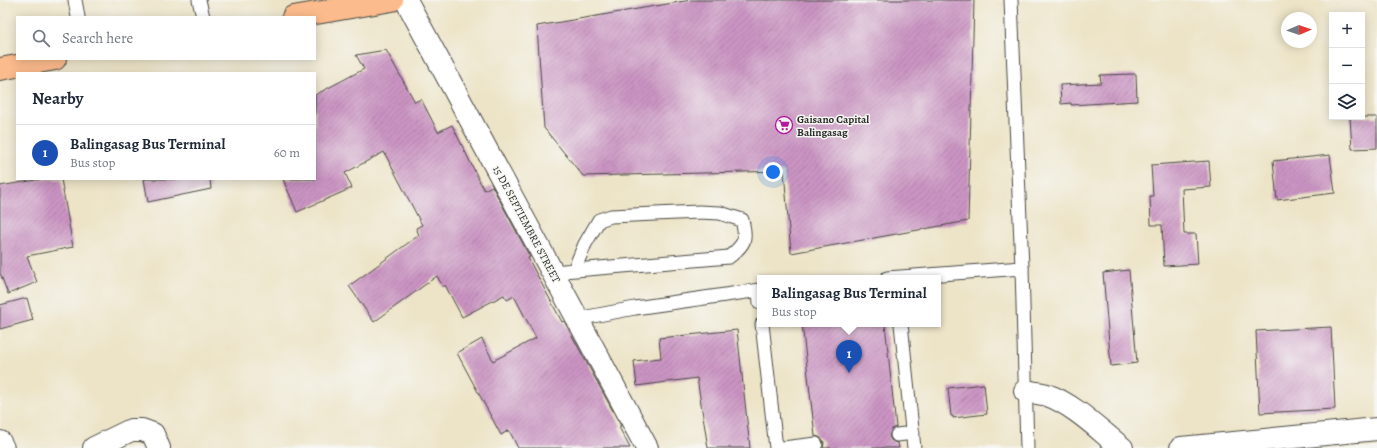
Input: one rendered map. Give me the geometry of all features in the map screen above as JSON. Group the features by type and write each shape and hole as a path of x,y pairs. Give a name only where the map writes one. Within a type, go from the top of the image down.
{"highway":[{"path":"299,16 392,0"},
{"path":"0,69 50,60"}],"street":[{"name":"15 DE SEPTIEMBRE STREET","path":"406,0 647,448"},
{"path":"1026,392 1046,395 1062,402 1102,440 1122,448"},
{"path":"1181,448 1377,429"},
{"path":"94,448 131,430 142,430 153,434 159,448"},
{"path":"0,442 3,448"}],"lane":[{"path":"75,0 78,16"},
{"path":"199,0 203,16"},
{"path":"1011,0 1022,268 1027,448"},
{"path":"552,272 729,257 741,247 746,235 742,220 720,214 699,212 611,216 599,220 584,244 574,270"},
{"path":"932,275 1022,268"},
{"path":"577,318 635,308 757,294"},
{"path":"762,327 776,448"},
{"path":"901,327 914,448"},
{"path":"897,435 913,433"},
{"path":"783,448 816,444"}],"building":[{"path":"691,0 974,0 968,221 791,253 784,171 583,176 544,128 537,26"},
{"path":"386,50 415,102 421,99 438,132 452,125 484,190 492,186 530,257 528,258 562,322 564,321 621,426 619,427 630,448 518,448 509,430 501,435 457,353 482,339 493,361 536,338 514,296 507,300 504,295 462,317 445,285 443,287 437,276 374,322 349,286 419,235 416,228 422,225 384,152 345,173 352,188 297,212 283,180 316,180 316,94 364,69 356,55"},
{"path":"1136,74 1137,101 1071,105 1071,103 1061,104 1060,85 1101,83 1100,75"},
{"path":"1365,117 1377,117 1377,148 1352,149 1350,120 1365,120"},
{"path":"1330,155 1335,193 1277,200 1273,161"},
{"path":"1209,161 1211,187 1182,189 1184,234 1196,234 1198,264 1164,266 1162,225 1151,225 1150,196 1153,196 1151,165"},
{"path":"36,180 61,180 73,247 27,256 37,282 8,294 0,273 0,186"},
{"path":"144,180 210,180 211,189 148,202"},
{"path":"1129,270 1137,363 1111,366 1103,273"},
{"path":"27,298 33,320 0,329 0,305"},
{"path":"802,327 885,327 896,427 892,429 889,436 891,440 898,443 899,448 823,448 823,440 815,436"},
{"path":"1331,327 1335,409 1260,413 1256,331"},
{"path":"737,330 750,448 708,448 697,378 637,386 634,361 661,358 659,338"},
{"path":"984,384 987,414 953,418 953,416 951,416 948,388"}],"place":[{"name":"Gaisano Capital Balingasag","path":"784,125"},
{"name":"Balingasag Bus Terminal","path":"849,373"}]}
